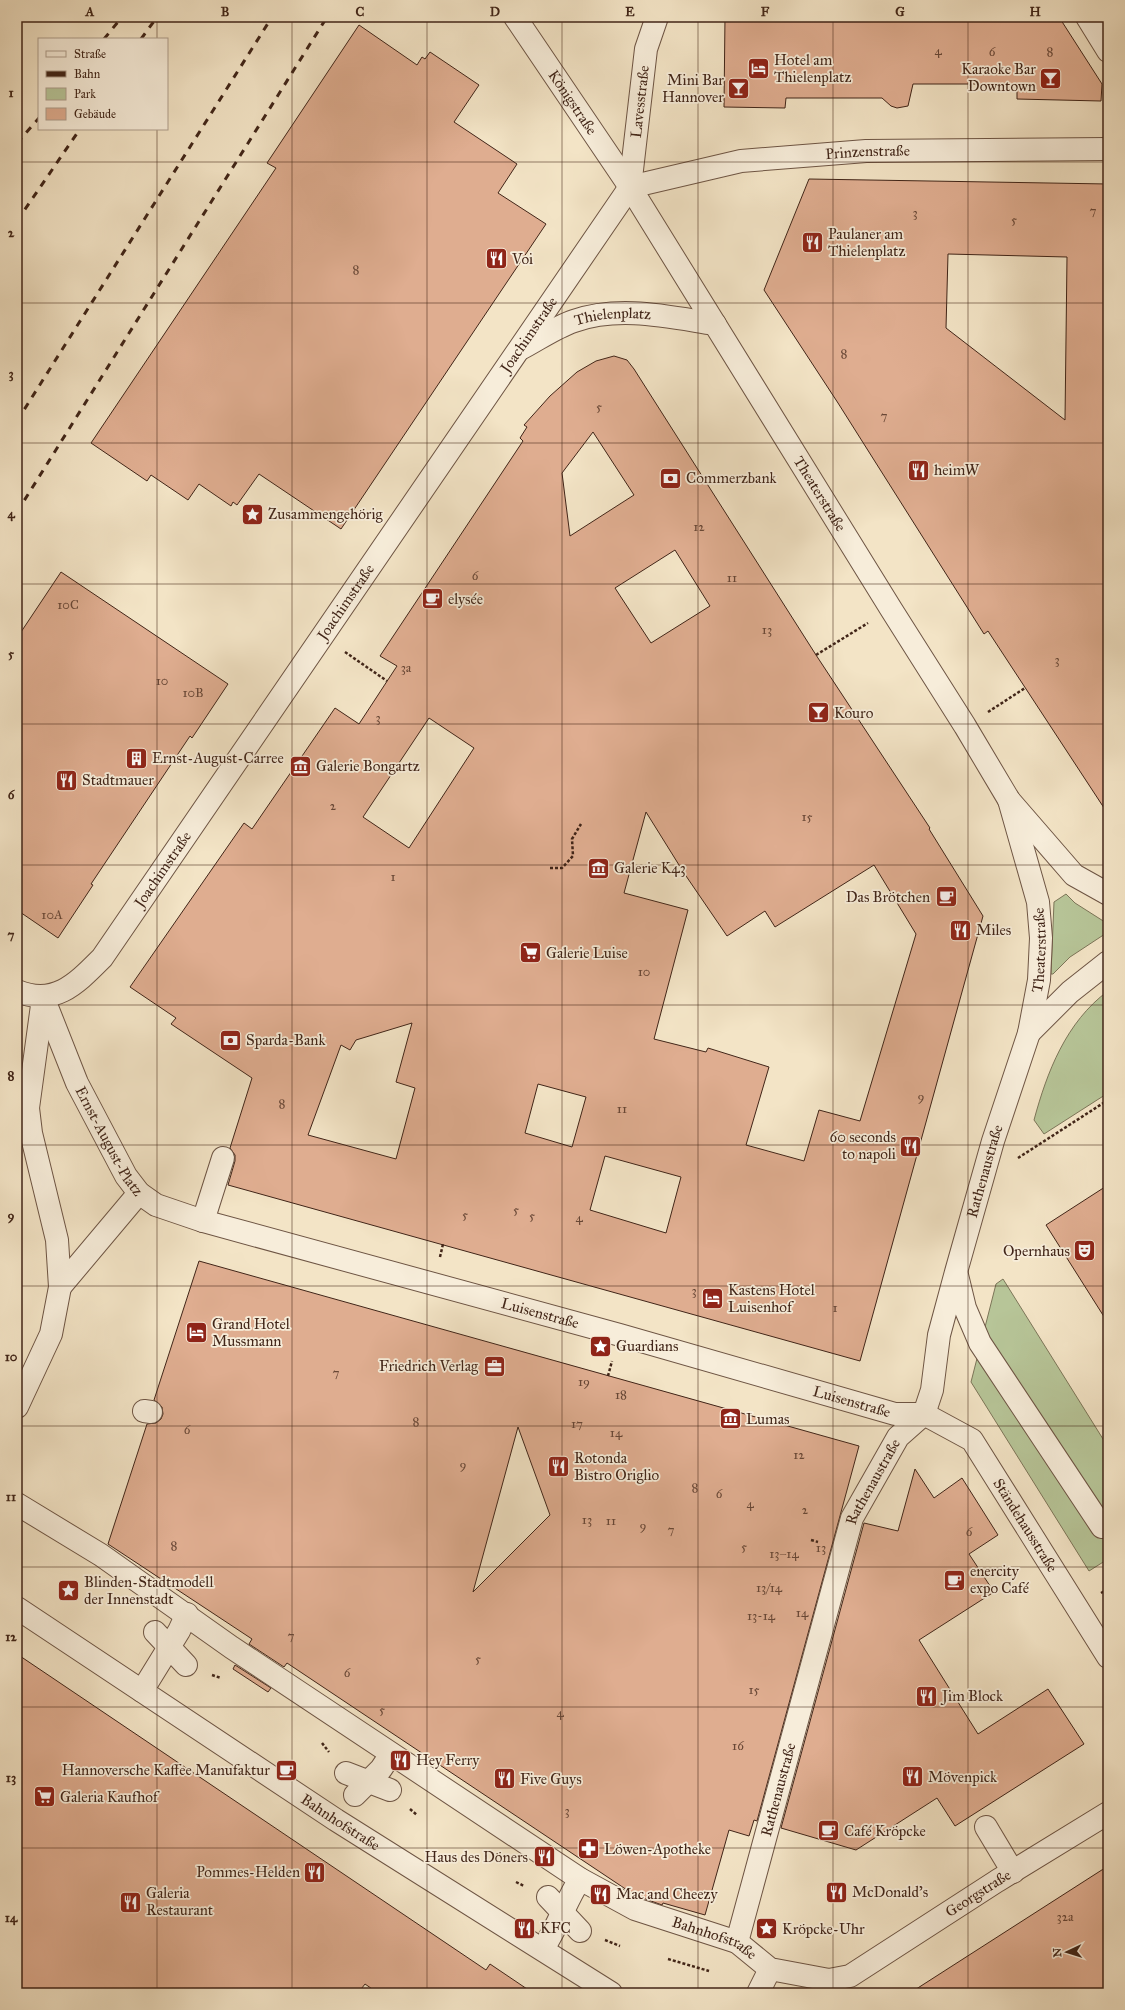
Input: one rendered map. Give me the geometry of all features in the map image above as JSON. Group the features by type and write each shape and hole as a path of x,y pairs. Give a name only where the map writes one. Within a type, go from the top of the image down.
{"street":[{"name":"Königstraße","path":"515,17 630,188"},
{"name":"Lavesstraße","path":"630,188 646,49 657,17"},
{"path":"1087,17 1108,51"},
{"name":"Prinzenstraße","path":"630,188 741,161 866,151 1108,149"},
{"name":"Theaterstraße","path":"630,188 965,726 1009,800 1074,875 1108,894"},
{"name":"Joachimstraße","path":"43,997 63,992 80,980 102,958 630,188"},
{"name":"Thielenplatz","path":"518,350 574,321 615,312 715,324"},
{"name":"Theaterstraße","path":"1009,800 1038,902 1042,938 1039,980 1029,1033"},
{"path":"1029,1033 1070,992 1108,962"},
{"path":"17,991 31,996 43,997"},
{"name":"Ernst-August-Platz","path":"17,1407 51,1334 60,1287 57,1240 31,1132 28,1108 30,1084 43,997"},
{"name":"Ernst-August-Platz","path":"43,997 77,1083 126,1176 139,1193 60,1287"},
{"name":"Rathenaustraße","path":"737,1942 852,1518 898,1437 924,1414 932,1390 939,1335 956,1272 993,1141 1029,1033"},
{"path":"203,1221 223,1158"},
{"name":"Luisenstraße","path":"139,1193 156,1204 203,1221 612,1333 895,1414 924,1414"},
{"path":"956,1272 965,1308 980,1343 1102,1527"},
{"name":"Ständehausstraße","path":"924,1414 972,1440 1108,1657"},
{"name":"Bahnhofstraße","path":"17,1504 101,1555 187,1614 237,1640 391,1754 580,1879 635,1909 737,1942 770,1969 829,1980 850,1976"},
{"name":"Bahnhofstraße","path":"17,1608 336,1820 611,1993"},
{"path":"142,1691 162,1640 179,1632 187,1614"},
{"path":"162,1640 186,1665"},
{"path":"362,1788 381,1769 391,1754"},
{"path":"346,1773 362,1788 390,1790"},
{"name":"Georgstraße","path":"850,1976 1108,1813"},
{"path":"980,1826 1013,1872"},
{"path":"543,1949 556,1930 570,1894 580,1879"},
{"path":"548,1897 580,1931"},
{"path":"758,1993 770,1969"}],"path":[{"path":"816,655 891,609"},
{"path":"322,636 387,681"},
{"path":"965,726 1025,688"},
{"path":"550,868 562,868 573,856 572,839 581,824"},
{"path":"1016,1159 1108,1100"},
{"path":"668,1959 708,1972"}],"green space":[{"path":"1066,894 1075,903 1108,924 1108,932 1070,957 1053,974 1051,974 1054,902"},
{"path":"1108,991 1108,1093 1044,1134 1034,1120 1052,1066 1060,1049 1081,1017 1093,1003"},
{"path":"1003,1279 1108,1447 1108,1559 1089,1571 971,1382 996,1284"}],"building":[{"path":"725,17 1059,17 1102,84 1101,101 1017,99 1017,84 913,84 908,106 897,108 891,106 882,98 786,98 785,108 724,107"},
{"path":"359,25 417,65 422,57 425,59 430,52 479,85 454,122 517,164 498,193 546,224 341,529 259,474 237,505 233,502 231,506 199,484 188,500 151,475 147,481 91,443 276,168 267,163"},
{"path":"809,179 1108,184 1108,814 988,631 984,634 838,403 764,290","holes":["948,254 1067,257 1065,420 946,328"]},
{"path":"614,356 627,360 634,369 816,655 930,828 929,829 983,916 860,1361 228,1185 235,1161 235,1155 230,1148 252,1078 171,1024 176,1018 130,987 244,823 252,829 335,708 359,724 397,666 380,656 523,441 520,438 527,427 524,425 550,396 577,372 596,361","holes":["593,432 634,495 570,536 562,473","675,550 710,606 651,643 615,588","429,718 474,748 409,848 363,817","646,812 684,873 727,936 765,911 775,927 874,865 916,934 860,1121 819,1110 804,1161 746,1145 769,1067 708,1048 706,1052 654,1039 688,910 624,893","412,1023 396,1082 415,1088 396,1159 308,1135 341,1045 350,1050 356,1040","538,1084 586,1097 572,1147 525,1133","605,1156 681,1177 666,1233 590,1210"]},
{"name":"Ernst-August-Carree","path":"61,572 228,684 192,738 190,736 91,884 93,885 58,938 17,910 17,638"},
{"name":"Opernhaus","path":"1108,1185 1108,1323 1046,1225"},
{"path":"199,1261 859,1446 757,1821 754,1820 749,1836 729,1830 705,1915 663,1903 662,1905 640,1897 627,1890 287,1663 284,1667 249,1644 252,1639 108,1544 147,1424 156,1423 161,1419 163,1414 162,1407 154,1400","holes":["518,1427 550,1515 473,1592"]},
{"path":"915,1469 934,1498 962,1478 998,1535 969,1554 994,1592 919,1640 978,1734 1048,1689 1084,1744 955,1826 937,1798 856,1850 781,1828 864,1523 898,1531"},
{"path":"17,1654 486,1970 490,1964 533,1993 378,1993 365,1984 358,1993 17,1993"},
{"path":"235,1665 271,1688 268,1692 233,1669"},
{"path":"1108,1866 1108,1993 910,1993"}],"railway":[{"path":"105,38 122,17"},
{"path":"142,38 157,17"},
{"path":"17,421 272,17"},
{"path":"17,512 327,17"},
{"path":"17,143 38,119"},
{"path":"17,221 79,130"}],"place":[{"name":"Hotel am Thielenplatz","path":"759,69"},
{"name":"Karaoke Bar Downtown","path":"1051,78"},
{"name":"Mini Bar Hannover","path":"739,89"},
{"name":"Paulaner am Thielenplatz","path":"812,243"},
{"name":"Voi","path":"497,259"},
{"name":"heimW","path":"919,470"},
{"name":"Commerzbank","path":"671,478"},
{"name":"Zusammengehörig","path":"253,514"},
{"name":"elysée","path":"433,599"},
{"name":"Kouro","path":"818,713"},
{"name":"Ernst-August-Carree","path":"137,758"},
{"name":"Galerie Bongartz","path":"300,766"},
{"name":"Stadtmauer","path":"66,780"},
{"name":"Galerie K43","path":"599,868"},
{"name":"Das Brötchen","path":"946,897"},
{"name":"Miles","path":"961,930"},
{"name":"Galerie Luise","path":"530,953"},
{"name":"Sparda-Bank","path":"230,1040"},
{"name":"60 seconds to napoli","path":"911,1146"},
{"name":"Opernhaus","path":"1085,1251"},
{"name":"Kastens Hotel Luisenhof","path":"712,1299"},
{"name":"Grand Hotel Mussmann","path":"197,1333"},
{"name":"Guardians","path":"601,1346"},
{"name":"Friedrich Verlag","path":"494,1366"},
{"name":"Lumas","path":"730,1419"},
{"name":"Rotonda Bistro Origlio","path":"559,1467"},
{"name":"enercity expo Café","path":"954,1580"},
{"name":"Blinden-Stadtmodell der Innenstadt","path":"68,1591"},
{"name":"Jim Block","path":"927,1696"},
{"name":"Hey Ferry","path":"400,1760"},
{"name":"Hannoversche Kaffee Manufaktur","path":"286,1770"},
{"name":"Mövenpick","path":"912,1777"},
{"name":"Five Guys","path":"505,1779"},
{"name":"Galeria Kaufhof","path":"45,1797"},
{"name":"Café Kröpcke","path":"828,1831"},
{"name":"Löwen-Apotheke","path":"588,1849"},
{"name":"Haus des Döners","path":"544,1857"},
{"name":"Pommes-Helden","path":"315,1872"},
{"name":"McDonald's","path":"836,1892"},
{"name":"Mac and Cheezy","path":"601,1894"},
{"name":"Galeria Restaurant","path":"130,1902"},
{"name":"KFC","path":"525,1928"},
{"name":"Kröpcke-Uhr","path":"767,1929"}]}
